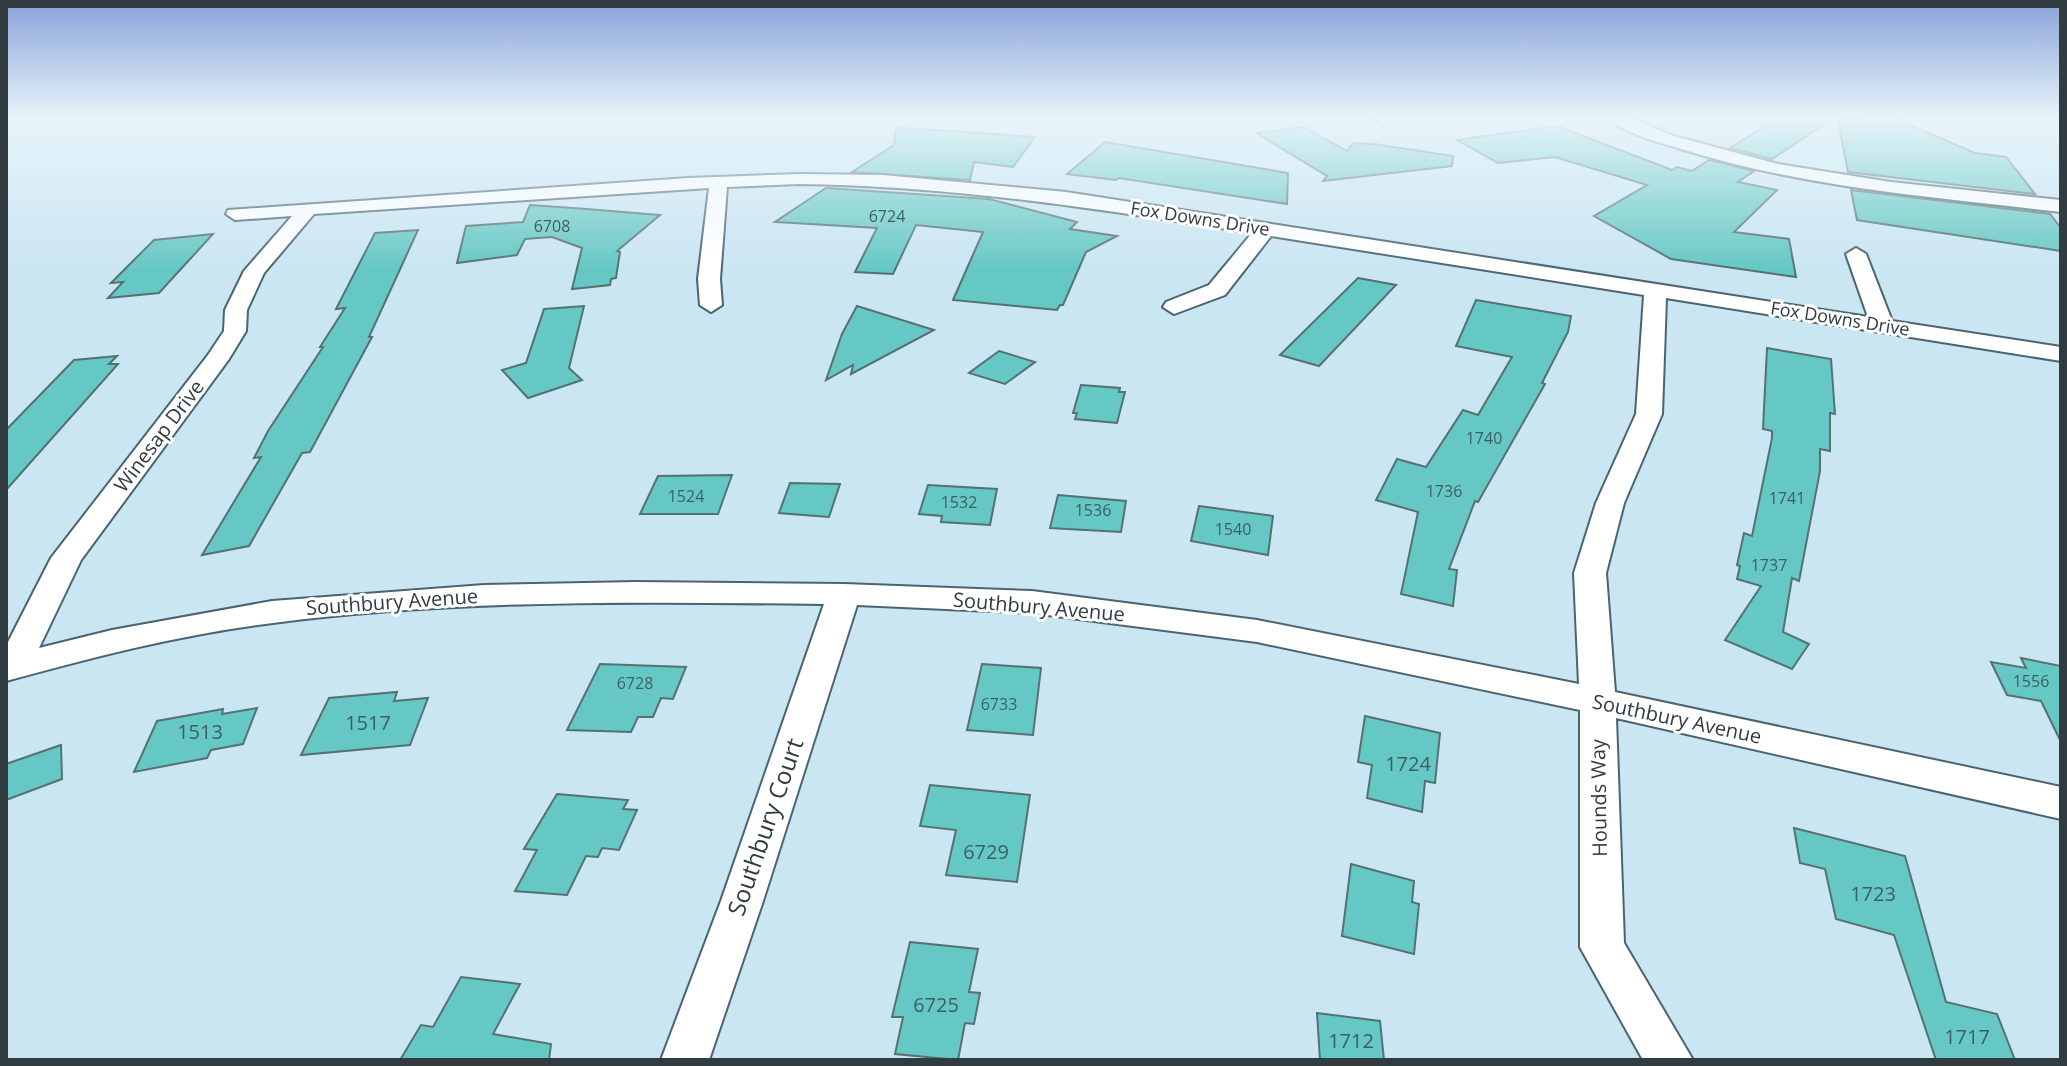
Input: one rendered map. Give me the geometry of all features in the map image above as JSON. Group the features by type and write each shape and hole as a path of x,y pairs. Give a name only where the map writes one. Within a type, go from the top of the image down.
{"street":[{"path":"1781,168 2061,206"},
{"name":"Fox Downs Drive","path":"235,214 719,182 869,180 1000,190 2061,354"},
{"path":"711,305 709,279 719,182"},
{"name":"Winesap Drive","path":"10,668 66,558 217,359 235,331 236,310 254,271 308,209"},
{"path":"1174,307 1217,290 1266,229"},
{"path":"1856,254 1883,326"},
{"name":"Hounds Way","path":"1655,290 1649,414 1610,503 1590,573 1598,701 1602,947 1669,1060"},
{"name":"Southbury Avenue","path":"10,668 112,641 272,612 484,595 636,592 844,594 1032,602 1257,631 1598,701 2061,803"},
{"name":"Southbury Court","path":"685,1060 742,901 844,594"}],"building":[{"path":"859,168 973,168 970,180 852,172"},
{"path":"1074,168 1257,168 1288,173 1287,204 1119,178 1067,174"},
{"path":"1313,168 1437,168 1323,181 1327,176"},
{"path":"1590,168 1680,168 1692,171 1697,168 1741,168 1754,171 1738,182 1777,190 1734,232 1789,239 1796,277 1671,259 1594,216 1647,185"},
{"path":"1847,168 2014,168 2035,194 1848,172"},
{"path":"826,188 989,199 1077,222 1070,229 1117,236 1086,252 1063,305 1057,310 953,300 983,232 916,225 893,274 855,272 877,228 775,222"},
{"path":"1851,190 2050,214 2061,228 2061,251 1857,220"},
{"path":"530,205 660,215 617,251 620,252 616,278 611,279 610,285 572,289 582,248 552,237 525,239 517,255 457,263 466,226 523,222"},
{"path":"418,230 369,337 372,337 310,452 302,453 249,546 202,555 261,457 254,458 268,431 345,308 336,309 375,233"},
{"path":"213,234 159,293 108,298 123,282 111,283 154,240"},
{"path":"1358,278 1396,285 1319,366 1280,355"},
{"path":"1476,300 1571,316 1568,332 1542,383 1545,384 1478,502 1475,501 1449,569 1457,570 1453,606 1401,594 1418,512 1376,500 1397,459 1426,467 1463,410 1478,415 1512,357 1456,346"},
{"path":"584,306 569,368 582,380 528,398 502,370 526,363 544,309"},
{"path":"857,306 934,330 851,374 853,365 826,380 842,334"},
{"path":"1767,348 1831,359 1835,414 1830,413 1830,451 1820,449 1820,471 1799,581 1792,578 1783,632 1809,644 1792,669 1725,640 1761,586 1737,579 1740,566 1737,565 1744,533 1752,536 1772,438 1772,431 1763,429"},
{"path":"999,351 1035,362 1005,384 969,373"},
{"path":"117,356 109,364 118,364 6,490 6,430 74,360"},
{"path":"1081,385 1120,388 1119,392 1125,392 1117,423 1075,419 1077,413 1073,413"},
{"path":"732,475 718,514 640,514 658,476"},
{"path":"790,483 840,484 829,517 779,513"},
{"path":"928,485 997,489 990,525 941,522 942,516 919,514"},
{"path":"1058,495 1126,501 1121,532 1050,528"},
{"path":"1199,506 1273,516 1268,555 1191,541"},
{"path":"2021,658 2061,666 2061,742 2041,701 2007,695 1991,662 2026,668"},
{"path":"600,664 686,667 673,699 661,698 653,717 638,717 631,732 567,730"},
{"path":"982,664 1041,668 1033,735 967,730"},
{"path":"397,692 394,701 428,698 410,745 301,755 329,698"},
{"path":"257,708 243,744 211,750 207,758 134,772 157,721 223,709 222,714"},
{"path":"1365,716 1440,733 1435,783 1425,781 1422,812 1367,798 1372,765 1358,762"},
{"path":"61,745 62,779 6,800 6,764"},
{"path":"930,785 1030,795 1017,882 946,875 956,830 920,826"},
{"path":"557,794 628,800 623,809 637,810 619,850 602,848 598,857 586,856 567,895 515,891 537,850 524,849"},
{"path":"1794,828 1905,856 1946,1002 1997,1014 2015,1060 1936,1060 1894,935 1836,919 1825,869 1800,863"},
{"path":"1351,864 1414,881 1412,902 1419,904 1414,954 1342,936"},
{"path":"910,942 978,949 969,992 980,993 974,1024 965,1023 958,1060 895,1054 903,1017 892,1017"},
{"path":"461,977 520,984 493,1034 551,1044 549,1060 400,1060 421,1025 433,1027"},
{"path":"1317,1013 1380,1021 1384,1060 1320,1060"}]}
